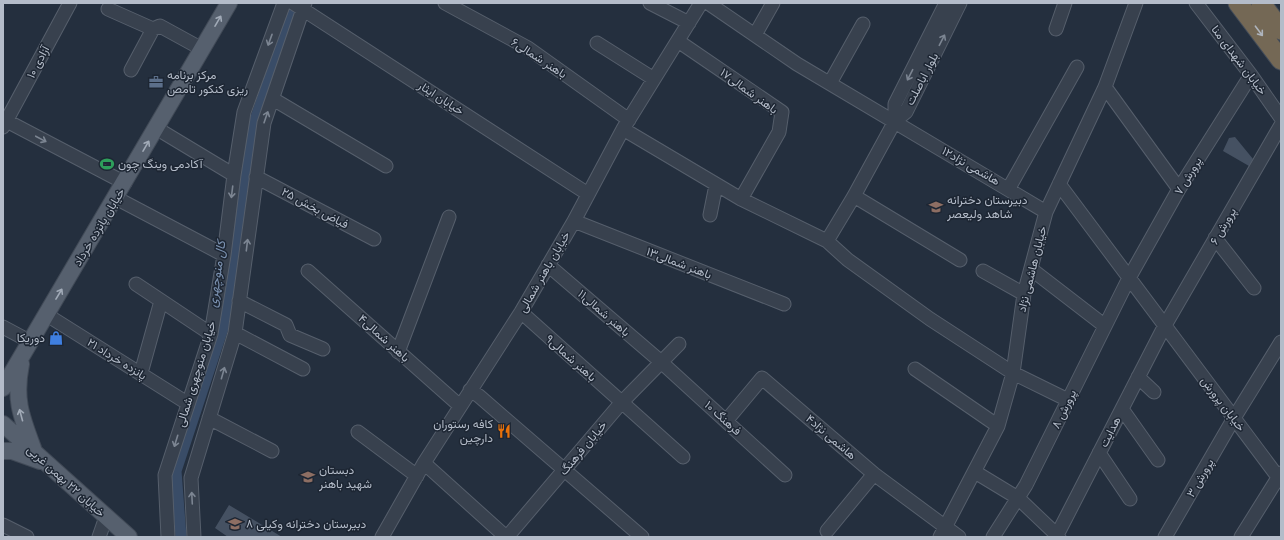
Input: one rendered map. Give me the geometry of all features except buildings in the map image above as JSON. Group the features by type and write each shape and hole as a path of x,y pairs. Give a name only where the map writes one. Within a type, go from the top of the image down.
{"highway":[{"path":"1238,3 1281,60"},
{"path":"1261,3 1281,30"}],"main road":[{"name":"خیابان پانزده خرداد","path":"3,388 116,198 229,3"},
{"path":"3,365 27,348"},
{"path":"27,348 18,380 17,400 34,451"},
{"name":"خیابان ۲۲ بهمن غربی","path":"3,424 128,537"},
{"path":"3,451 12,451 46,462"}],"street":[{"name":"خیابان منوچهری شمالی","path":"168,537 165,475 187,403 211,334 224,255 244,112 284,3"},
{"name":"باهنر شمالی۶","path":"445,3 528,48 626,124 716,185 741,199 827,241 848,260 930,320 1013,373 1068,400"},
{"path":"650,3 689,23"},
{"name":"خیابان باهنر شمالی","path":"382,537 424,463 521,312 574,221 626,124 701,3"},
{"name":"هاشمی نژاد۱۲","path":"708,3 797,64 1009,188 1046,212"},
{"path":"755,35 773,3"},
{"path":"1056,29 1065,3"},
{"name":"خیابان هاشمی نژاد","path":"943,533 998,426 1013,373 1024,294 1046,212 1105,87 1136,3"},
{"name":"خیابان شهدای منا","path":"1196,3 1251,74 1281,118"},
{"name":"آزادی ۱۰","path":"4,122 66,4"},
{"name":"خیابان منوچهری شمالی","path":"194,537 191,478 235,333 264,123 273,99 301,5"},
{"name":"خیابان ایثار","path":"301,5 588,194"},
{"name":"بلوار اباصلت","path":"827,241 854,196 895,121 906,112 949,5"},
{"path":"108,9 153,29"},
{"path":"830,83 863,24"},
{"path":"130,70 153,29 160,26 202,49"},
{"name":"باهنر شمالی۱۷","path":"678,41 782,112 778,132 741,199"},
{"path":"597,43 654,79"},
{"path":"1009,188 1077,67"},
{"name":"پرورش ۷","path":"1129,278 1179,189 1251,74"},
{"path":"1105,87 1179,189"},
{"path":"273,99 386,166"},
{"path":"4,122 124,183"},
{"name":"پرورش ۶","path":"1164,326 1281,125"},
{"path":"156,128 234,175"},
{"name":"فیاض بخش ۲۵","path":"256,177 374,239"},
{"name":"خیابان پرورش","path":"1059,184 1164,326 1280,477"},
{"path":"710,215 716,185"},
{"path":"854,196 960,260"},
{"path":"116,198 224,255"},
{"path":"398,352 449,217"},
{"name":"باهنر شمالی۱۳","path":"574,221 784,304"},
{"path":"1215,238 1254,288"},
{"name":"باهنر شمالی۱۱","path":"548,265 660,361"},
{"path":"1031,269 1105,326"},
{"name":"باهنر شمالی۴","path":"308,271 460,406"},
{"path":"983,271 1024,294"},
{"name":"پرورش ۸","path":"993,537 1018,498 1129,278"},
{"path":"136,284 211,334"},
{"path":"140,373 161,301"},
{"path":"239,301 286,325 290,335 323,350"},
{"name":"باهنر شمالی۹","path":"521,312 683,457"},
{"name":"پانزده خرداد ۲۱","path":"46,315 187,403"},
{"name":"هدایت","path":"1057,536 1164,326"},
{"path":"3,327 27,348"},
{"path":"235,333 303,369"},
{"name":"پرورش ۳","path":"1165,537 1234,418 1281,342"},
{"name":"خیابان فرهنگ","path":"506,537 621,403 660,361 679,344"},
{"name":"فرهنگ ۱۰","path":"660,361 785,475"},
{"path":"915,369 998,426"},
{"path":"1138,377 1154,392"},
{"name":"هاشمی نژاد۴","path":"726,422 762,378 943,533 959,537"},
{"path":"470,390 480,396 642,537"},
{"path":"1122,409 1158,460"},
{"path":"209,418 272,451"},
{"path":"358,432 417,476"},
{"path":"1099,453 1130,499"},
{"path":"424,463 506,537"},
{"path":"975,472 1018,498 1057,536"},
{"path":"827,532 874,474"},
{"path":"1241,537 1280,477"},
{"path":"99,537 106,517"},
{"path":"3,525 27,537"}],"waterway":[{"name":"کال منوچهری","path":"181,537 176,471 225,322 250,135 291,15"}],"place":[{"name":"مرکز برنامه ریزی کنکور تامص","path":"156,82"},
{"name":"آکادمی وینگ چون","path":"107,164"},
{"name":"دبیرستان دخترانه شاهد ولیعصر","path":"936,207"},
{"name":"دوریکا","path":"56,338"},
{"name":"کافه رستوران دارچین","path":"504,431"},
{"name":"دبستان شهید باهنر","path":"308,477"},
{"name":"دبیرستان دخترانه وکیلی ۸","path":"235,524"}]}
